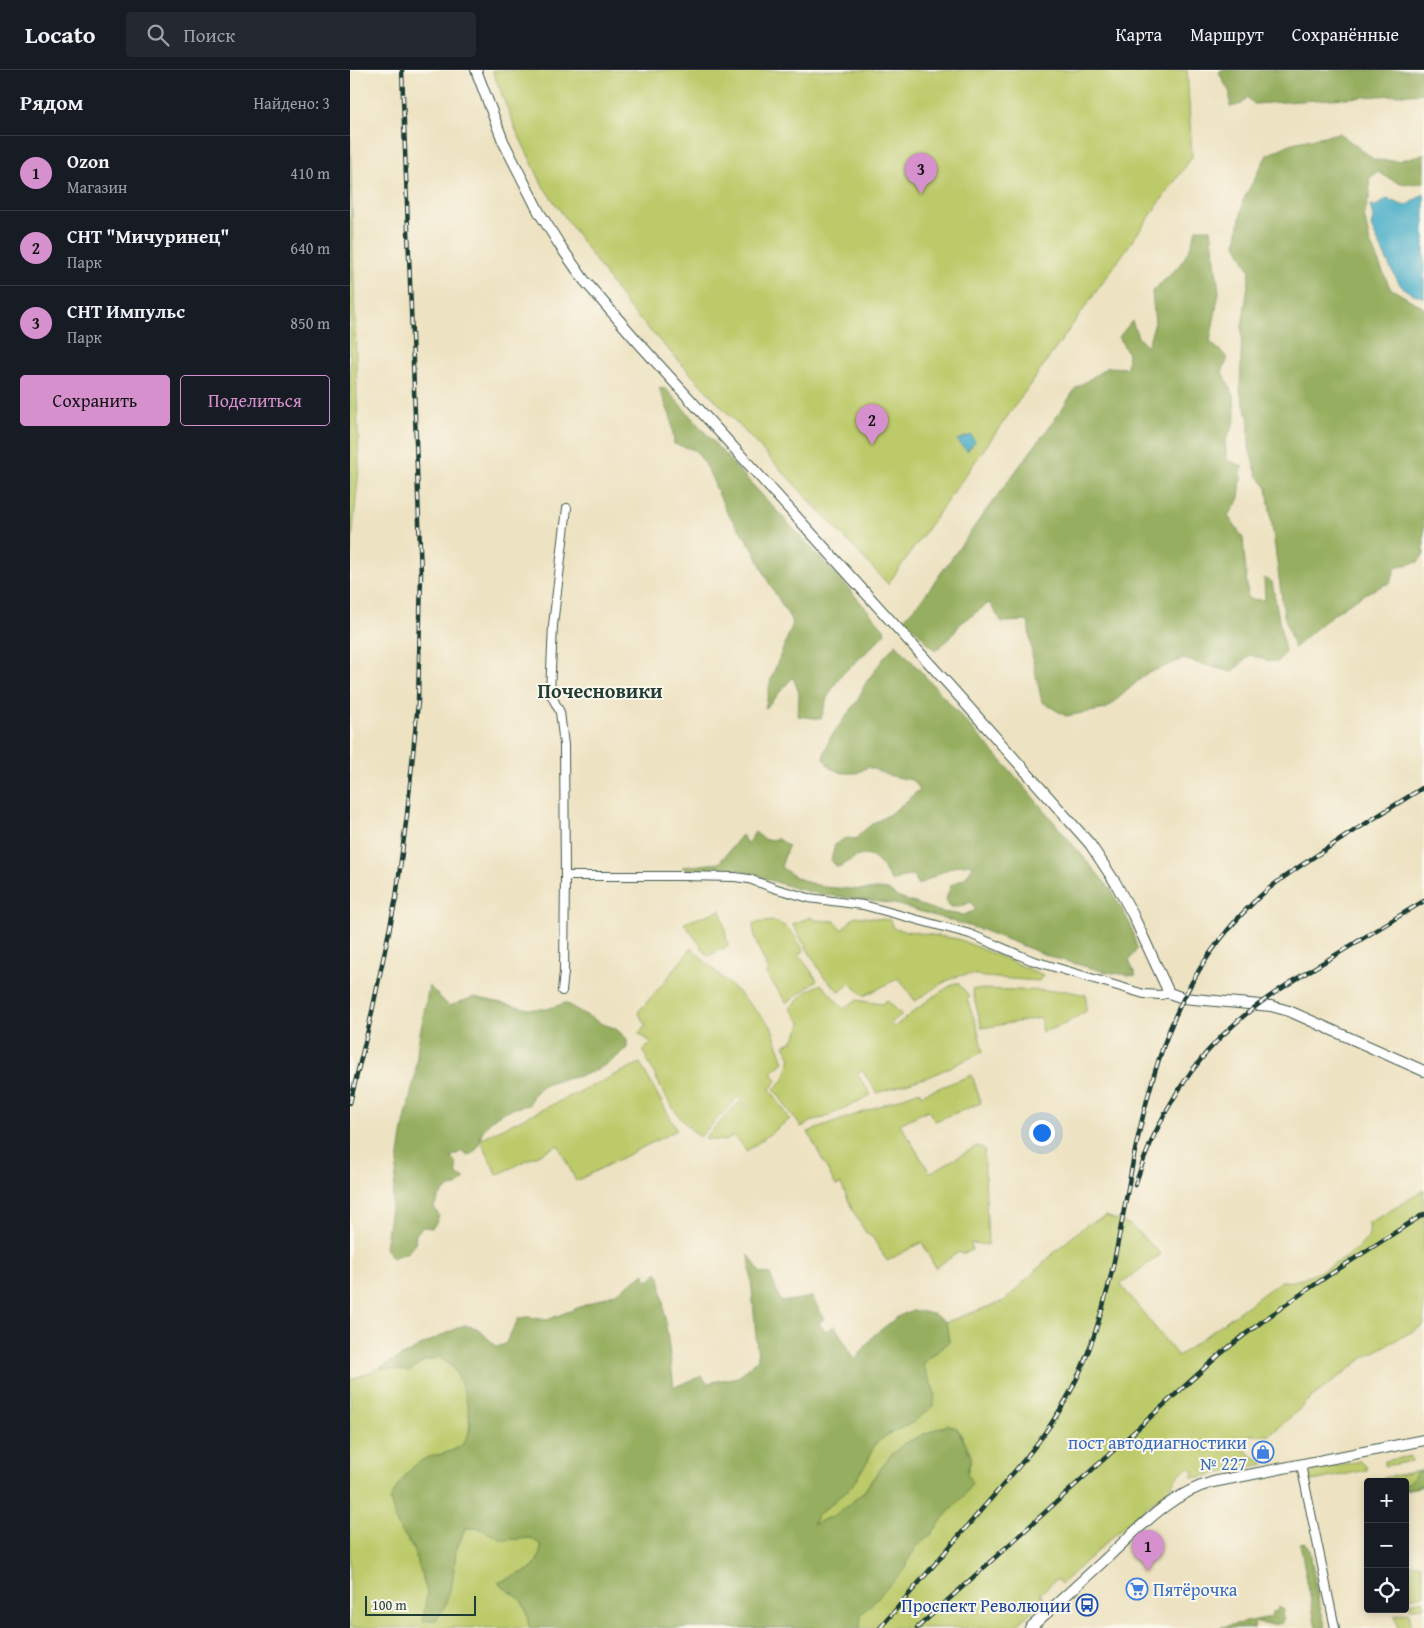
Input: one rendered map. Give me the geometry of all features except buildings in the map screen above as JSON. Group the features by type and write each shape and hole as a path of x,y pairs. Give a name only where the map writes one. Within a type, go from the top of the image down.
{"street":[{"path":"476,70 507,150 539,212 584,280 637,341 950,685 1090,844 1115,882 1133,915 1169,993"},
{"path":"562,991 564,972 565,876 564,744 560,712 550,693 553,625 567,508"},
{"path":"565,876 683,876 749,879 809,898 863,905 970,934 1031,960 1144,994 1161,995 1169,993 1183,998 1272,1006 1289,1011 1424,1071"},
{"path":"1030,1628 1147,1521 1183,1493 1212,1482 1424,1440"},
{"path":"1301,1465 1335,1628"}],"green space":[{"path":"492,70 1187,70 1192,157 888,584 628,307 543,186 516,130"},
{"path":"1221,70 1424,70 1424,93 1254,104 1247,97 1242,104 1230,107 1230,93 1219,73"},
{"path":"1339,133 1375,160 1398,161 1424,154 1424,182 1400,183 1378,172 1369,178 1370,195 1364,215 1370,243 1390,288 1424,308 1424,554 1418,562 1396,567 1390,583 1376,588 1351,602 1327,619 1294,648 1284,615 1267,488 1257,475 1249,448 1249,420 1240,392 1242,327 1250,271 1236,244 1243,201 1267,155 1292,143"},
{"path":"350,137 359,469 350,559"},
{"path":"1196,229 1211,229 1219,292 1210,342 1228,358 1222,372 1234,395 1235,420 1225,443 1227,460 1242,466 1239,500 1228,516 1243,538 1248,599 1265,600 1264,578 1272,582 1285,652 1278,662 1250,655 1232,672 1183,659 1146,674 1106,709 1066,716 1042,702 1033,661 1028,621 1002,622 989,603 960,624 952,636 935,651 905,618 923,598 1076,388 1108,367 1127,368 1128,354 1119,337 1132,321 1138,337 1147,347 1155,323 1152,291 1168,277 1185,257"},
{"path":"659,388 666,389 884,629 885,633 840,676 827,698 821,719 798,716 799,693 793,677 765,709 771,679 793,623 769,583 752,547 726,511 706,465 695,450 674,444 671,418"},
{"path":"896,644 1016,777 1112,891 1131,926 1137,949 1129,961 1136,976 1106,972 1054,958 982,930 895,904 819,894 740,870 719,869 691,872 682,867 719,863 742,835 747,844 755,832 765,840 778,839 788,846 781,867 807,882 824,887 888,890 897,897 941,912 963,915 976,910 971,902 959,907 950,907 946,899 951,885 965,878 974,865 958,866 945,870 918,885 913,875 899,878 892,882 879,863 870,856 857,857 837,867 831,860 835,845 845,838 856,839 871,825 898,808 920,789 912,780 891,776 868,767 857,773 843,773 830,768 823,757 830,738 858,700 865,684"},
{"path":"721,910 728,946 708,956 684,923"},
{"path":"855,916 890,920 894,929 958,939 1043,975 1039,981 965,975 939,985 915,1001 899,978 864,996 850,983 840,992 824,977 792,924 811,917 813,920 835,921 842,930"},
{"path":"774,921 785,926 795,936 804,951 799,954 817,980 787,1003 766,974 769,971 758,948 754,930 753,923"},
{"path":"691,948 771,1026 784,1062 772,1072 777,1081 770,1089 790,1119 747,1151 733,1135 726,1141 704,1139 740,1101 747,1110 749,1108 738,1097 700,1137 681,1119 666,1097 643,1050 652,1043 638,1033 646,1026 638,1012"},
{"path":"958,983 970,997 967,1000 977,1026 983,1052 931,1076 877,1093 862,1070 857,1074 871,1095 801,1127 774,1089 784,1079 791,1058 784,1045 793,1041 801,1025 801,1022 790,1008 807,991 821,984 844,1009 856,1000 882,1004 887,1000 902,1015 890,1023 894,1027 931,998"},
{"path":"429,986 449,1006 474,997 529,1009 547,1009 565,1003 602,1024 615,1028 627,1039 627,1048 611,1061 593,1071 543,1086 537,1090 529,1105 506,1111 491,1121 482,1132 479,1145 474,1152 467,1156 462,1151 451,1157 456,1163 457,1175 465,1179 457,1186 449,1187 439,1197 434,1207 439,1215 436,1223 432,1228 423,1227 416,1234 415,1244 408,1252 392,1258 385,1248 403,1129 415,1076 418,1044"},
{"path":"972,989 1067,991 1086,995 1086,1011 1065,1024 1042,1032 1040,1018 982,1028"},
{"path":"640,1063 677,1130 576,1181 558,1145 497,1175 480,1139"},
{"path":"972,1075 981,1103 935,1121 928,1110 900,1124 930,1173 977,1146 984,1149 988,1245 971,1243 972,1250 962,1254 959,1252 935,1268 922,1242 887,1261 873,1238 866,1233 853,1211 841,1184 836,1186 808,1132 920,1091 921,1095"},
{"path":"1424,1190 1424,1325 1365,1357 1303,1404 1270,1435 1248,1435 1240,1443 1248,1453 1265,1464 1194,1478 1192,1476 1195,1472 1189,1467 1179,1474 1169,1489 1134,1517 1061,1584 1056,1579 1040,1594 1045,1600 1013,1628 717,1628 937,1527 963,1482 971,1457 957,1428 948,1425 903,1444 876,1474 862,1494 835,1515 812,1525 818,1515 834,1502 868,1461 874,1445 887,1435 912,1423 935,1393 923,1365 949,1342 946,1322 1004,1301 1086,1225 1106,1216 1130,1225 1161,1254 1120,1284 1178,1356 1281,1281 1301,1279 1323,1270 1347,1256 1365,1241 1369,1234 1369,1222"},
{"path":"749,1255 760,1273 770,1274 781,1302 812,1297 824,1318 819,1324 826,1331 835,1326 855,1360 874,1335 899,1316 913,1310 933,1314 946,1322 949,1342 923,1365 935,1393 934,1406 912,1423 887,1435 874,1445 868,1461 851,1487 818,1515 813,1524 835,1515 862,1494 890,1456 903,1444 948,1425 957,1428 971,1457 967,1473 972,1483 964,1496 943,1518 930,1536 917,1546 906,1568 861,1615 860,1628 529,1628 526,1612 521,1600 498,1583 533,1568 540,1555 541,1545 531,1538 503,1540 479,1528 465,1528 456,1551 452,1584 445,1606 436,1620 423,1621 427,1593 412,1546 397,1524 390,1500 401,1481 416,1464 428,1457 452,1451 464,1443 470,1430 470,1415 459,1378 452,1366 439,1357 424,1361 409,1371 380,1368 464,1325 477,1328 497,1347 505,1344 519,1318 528,1317 547,1320 618,1292 645,1273 646,1280 651,1280 657,1272 660,1277 674,1387 702,1376 707,1383 738,1377 758,1359"},
{"path":"439,1357 452,1367 461,1383 468,1406 469,1428 467,1437 459,1447 426,1458 397,1524 412,1548 426,1584 426,1607 423,1620 454,1565 456,1551 465,1528 479,1528 503,1540 531,1538 541,1545 540,1555 533,1568 498,1583 521,1600 526,1612 529,1628 350,1628 350,1380 380,1368 409,1371 424,1361"},
{"path":"1411,1456 1412,1461 1385,1466 1385,1461"},
{"path":"1360,1461 1366,1465 1367,1470 1308,1482 1309,1476 1315,1470"},
{"path":"1424,1470 1424,1486 1409,1489 1409,1478 1383,1478"},
{"path":"1424,1471 1424,1485 1409,1488 1409,1482 1416,1473"},
{"path":"1306,1543 1310,1551 1318,1600 1326,1628 1316,1628 1300,1544"},
{"path":"1420,1563 1424,1581 1424,1595 1409,1598 1409,1565"},
{"path":"1424,1600 1424,1606 1410,1609 1409,1603"},
{"path":"1278,1607 1285,1610 1282,1613 1283,1623 1261,1624 1255,1622 1255,1628 1221,1628 1271,1617 1272,1612 1277,1611"},
{"path":"1409,1612 1412,1628 1398,1628 1395,1615"}],"water":[{"path":"1424,194 1424,298 1409,292 1401,286 1391,269 1371,227 1373,218 1370,205 1376,206 1387,199 1405,206"},
{"path":"971,435 975,442 967,451 957,440"}],"railway":[{"path":"350,1103 369,1026 396,898 407,815 418,702 421,574 402,70"},
{"path":"880,1628 1023,1462 1048,1428 1070,1393 1090,1347 1107,1292 1135,1151 1152,1082 1175,1016 1190,985 1208,956 1255,901 1276,883 1341,839 1424,787"},
{"path":"1135,1185 1153,1139 1176,1095 1189,1074 1221,1037 1239,1020 1275,992 1424,901"},
{"path":"917,1628 1218,1356 1293,1300 1424,1214"}],"place":[{"name":"СНТ Импульс","path":"921,194"},
{"name":"СНТ \"Мичуринец\"","path":"872,445"},
{"name":"пост автодиагностики № 227","path":"1263,1452"},
{"name":"Ozon","path":"1148,1571"},
{"name":"Пятёрочка","path":"1137,1589"},
{"name":"Проспект Революции","path":"1087,1605"}],"district":[{"name":"Почесновики","path":"600,690"}]}
